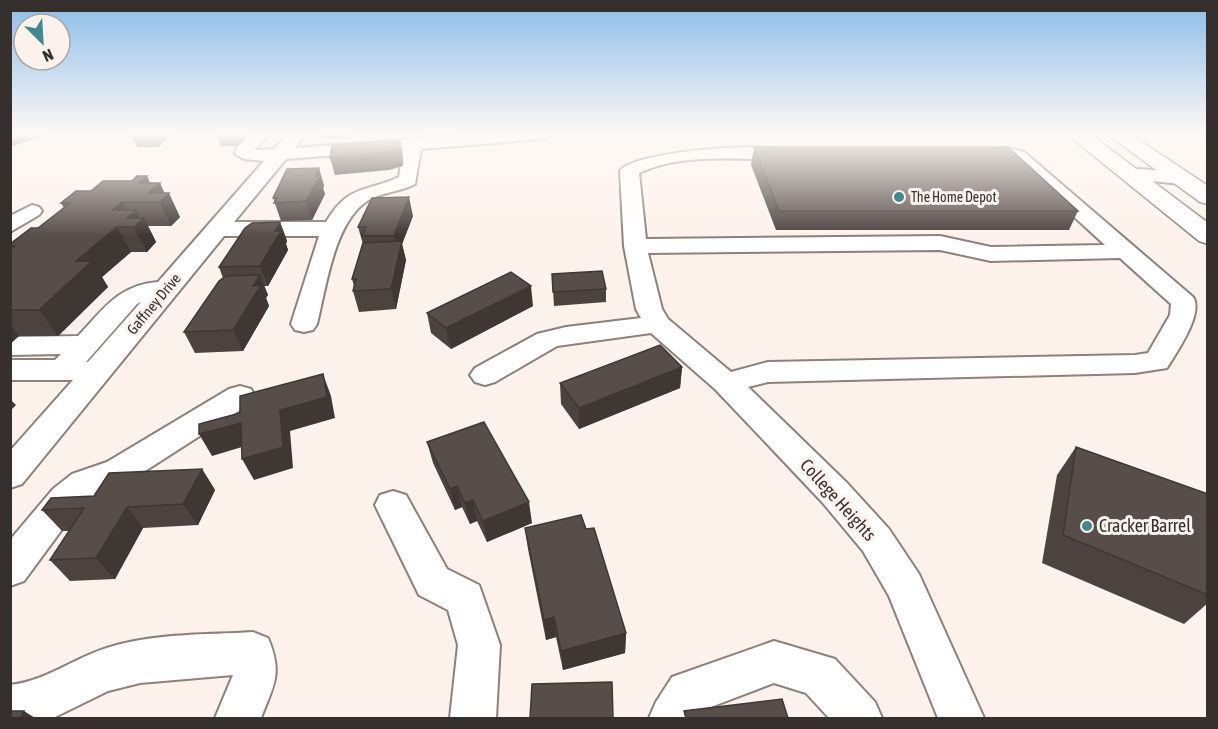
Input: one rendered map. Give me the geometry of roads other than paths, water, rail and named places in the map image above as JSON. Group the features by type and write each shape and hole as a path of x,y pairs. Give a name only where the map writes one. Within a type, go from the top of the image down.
{"highway":[{"path":"1121,168 1208,236"},
{"path":"1128,168 1208,228"},
{"path":"1166,168 1208,195"},
{"path":"1168,168 1208,195"}],"street":[{"name":"Gaffney Drive","path":"10,475 269,168"},
{"path":"304,324 333,229 347,206 360,197 408,180 410,168"},
{"path":"485,375 547,340 566,335 657,324 649,309 635,246 629,171 633,168"},
{"path":"726,383 768,372 1135,364 1157,361 1183,315 1184,302 1128,250 1032,168"},
{"path":"1138,175 1181,178"},
{"path":"10,226 32,211"},
{"path":"217,229 333,229"},
{"path":"635,246 940,243 991,254 1128,250"},
{"path":"62,370 128,299 142,291 166,289"},
{"name":"College Heights","path":"657,324 726,383 835,493 876,540 905,587 960,718"},
{"path":"10,346 85,345"},
{"path":"10,370 99,370"},
{"path":"10,569 64,499 84,484 119,471 240,396"},
{"path":"393,505 433,582 465,598 479,645 473,718"},
{"path":"10,708 27,708 108,669 156,661 253,653 256,675 238,718"},
{"path":"672,718 688,693 774,662 819,675 859,718"}],"place":[{"name":"The Home Depot","path":"899,197"},
{"name":"Cracker Barrel","path":"1087,526"}]}
